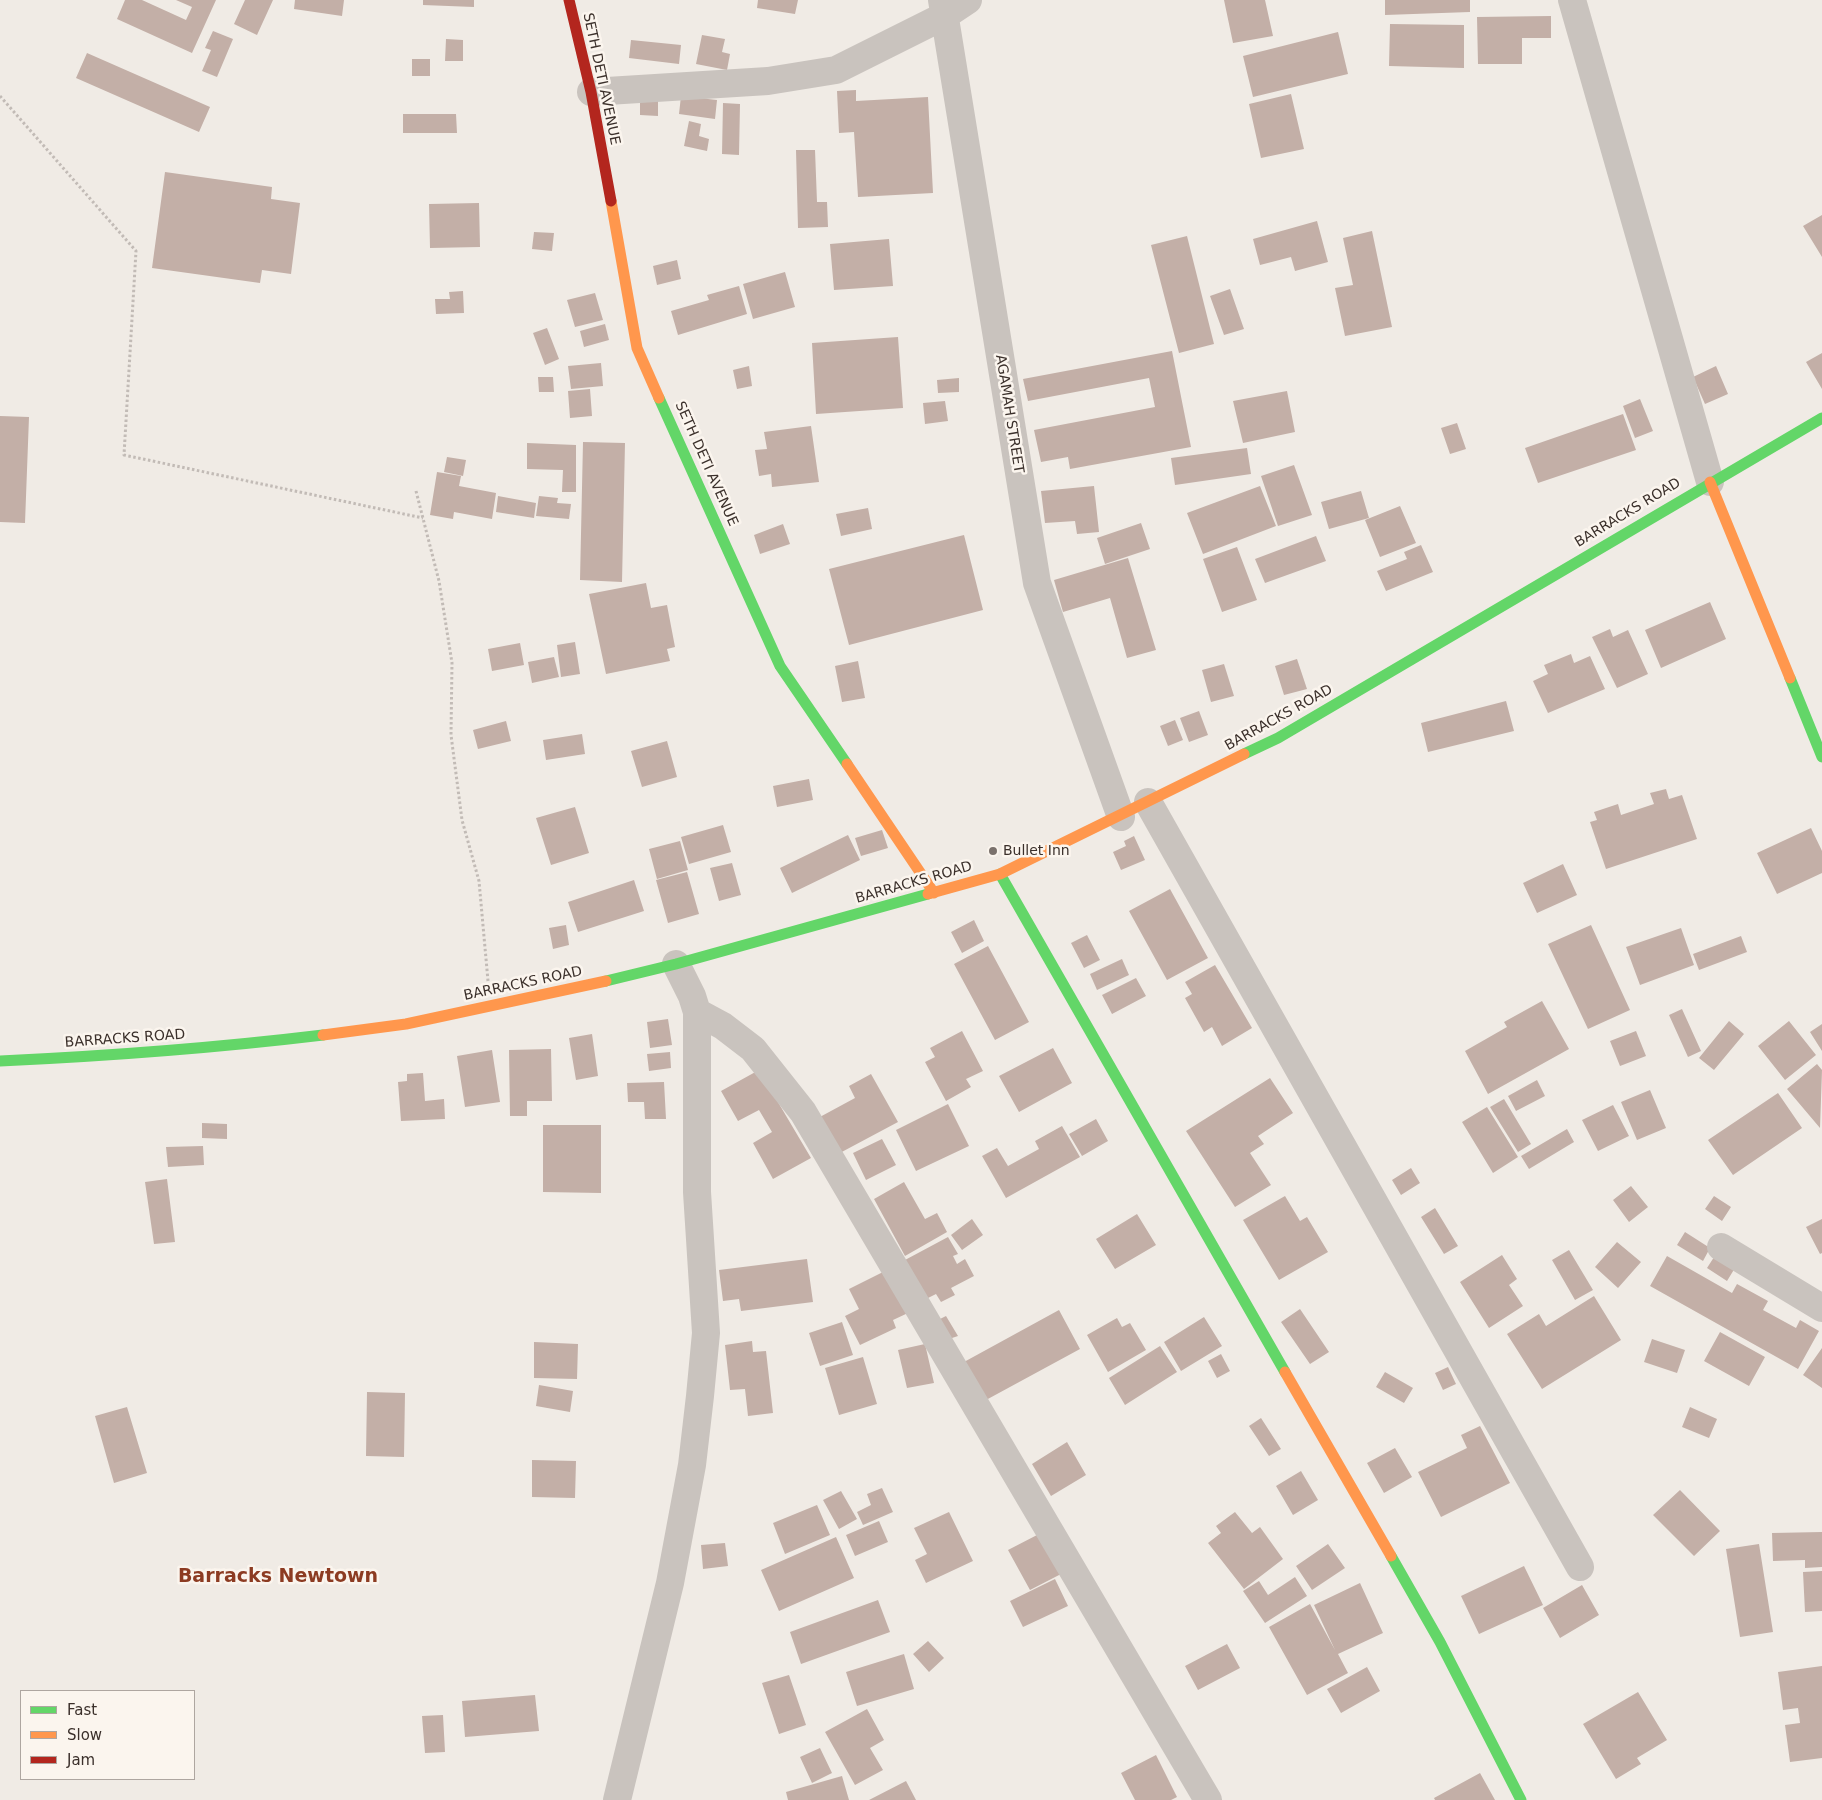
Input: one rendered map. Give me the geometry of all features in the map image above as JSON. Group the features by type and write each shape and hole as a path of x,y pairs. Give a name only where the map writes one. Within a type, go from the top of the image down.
{"street":[{"name":"SETH DETI AVENUE","path":"569,0 591,92 637,348 780,666 934,893"},
{"path":"591,92 768,82 836,70 943,8 968,0"},
{"path":"1572,0 1710,482 1822,757"},
{"name":"AGAMAH STREET","path":"943,8 1036,582 1121,817"},
{"name":"BARRACKS ROAD","path":"0,1061 96,1057 241,1045 406,1024 676,964 1000,874 1121,817 1278,738 1710,482 1822,418"},
{"path":"1148,802 1580,1566"},
{"path":"1000,874 1440,1642 1521,1800"},
{"path":"617,1800 670,1583 692,1465 706,1333 697,1192 697,1012 692,996 676,964"},
{"path":"697,1012 723,1026 753,1049 803,1112 1208,1800"},
{"path":"1721,1247 1822,1308"}],"path":[{"path":"0,96 136,251 124,455 423,518"},
{"path":"416,491 439,581 452,663 451,735 462,820 479,881 490,1006"}],"building":[{"path":"125,0 142,0 186,20 192,7 176,0 216,0 192,53 117,19"},
{"path":"245,0 273,0 257,35 234,24"},
{"path":"295,0 344,0 342,16 294,9"},
{"path":"423,0 474,0 474,7 423,5"},
{"path":"758,0 798,0 795,14 757,8"},
{"path":"1224,0 1265,0 1273,36 1233,43"},
{"path":"1385,0 1470,0 1470,12 1385,15"},
{"path":"1551,16 1551,38 1522,38 1522,64 1478,64 1477,17"},
{"path":"1390,24 1464,25 1464,68 1389,66"},
{"path":"213,31 233,39 217,77 202,71 211,50 205,48"},
{"path":"1338,32 1348,74 1253,97 1243,56"},
{"path":"702,35 725,39 722,52 730,54 727,70 696,64"},
{"path":"446,39 463,40 463,61 445,61"},
{"path":"631,40 681,45 679,64 629,58"},
{"path":"87,53 210,107 199,132 76,78"},
{"path":"412,59 430,59 430,76 412,76"},
{"path":"856,90 856,101 928,97 933,193 858,197 854,132 839,133 837,91"},
{"path":"1291,94 1304,149 1261,158 1249,104"},
{"path":"681,96 717,100 715,119 679,114"},
{"path":"640,98 658,98 658,116 640,115"},
{"path":"723,103 740,104 739,155 722,154"},
{"path":"403,114 456,114 457,133 403,133"},
{"path":"689,121 701,124 699,136 709,139 707,151 684,146"},
{"path":"796,150 815,150 817,202 827,202 828,227 798,228"},
{"path":"165,172 272,187 271,199 300,203 291,274 262,270 260,283 152,268"},
{"path":"479,203 480,247 430,248 429,204"},
{"path":"1822,215 1822,257 1803,226"},
{"path":"1317,221 1328,262 1295,271 1291,257 1260,265 1253,239"},
{"path":"1372,231 1392,327 1345,336 1335,288 1353,285 1343,238"},
{"path":"534,232 554,233 552,251 532,249"},
{"path":"1187,236 1214,344 1179,353 1151,245"},
{"path":"889,239 893,286 834,290 830,244"},
{"path":"677,260 681,279 657,285 653,266"},
{"path":"785,272 795,307 753,319 743,284"},
{"path":"739,286 747,314 678,335 671,311 709,300 707,295"},
{"path":"1230,289 1244,329 1224,335 1210,296"},
{"path":"463,291 464,313 436,314 435,299 450,299 449,292"},
{"path":"595,293 603,320 575,327 567,300"},
{"path":"605,324 609,340 584,347 580,331"},
{"path":"547,328 559,359 545,365 533,333"},
{"path":"898,337 903,408 816,414 812,343"},
{"path":"1172,351 1191,447 1070,469 1068,457 1041,462 1034,430 1155,407 1149,378 1028,401 1023,379"},
{"path":"1822,353 1822,389 1806,362"},
{"path":"601,363 603,386 571,389 568,366"},
{"path":"749,366 752,386 737,389 733,370"},
{"path":"1716,366 1728,394 1705,404 1693,377"},
{"path":"538,377 553,377 554,392 539,392"},
{"path":"959,378 959,392 938,393 937,380"},
{"path":"590,389 592,416 570,418 568,391"},
{"path":"1287,391 1295,432 1243,443 1233,401"},
{"path":"1640,399 1653,431 1635,438 1623,406"},
{"path":"945,401 948,421 925,424 923,403"},
{"path":"1623,414 1636,450 1538,483 1525,448"},
{"path":"0,416 29,417 25,523 0,522"},
{"path":"1457,423 1466,449 1450,454 1441,428"},
{"path":"811,426 819,482 772,487 771,474 759,476 755,450 767,449 764,432"},
{"path":"583,442 625,443 622,582 580,580"},
{"path":"527,443 576,445 576,492 562,492 563,470 527,469"},
{"path":"1247,448 1251,474 1175,485 1171,458"},
{"path":"447,457 466,460 463,476 444,472"},
{"path":"1294,465 1312,515 1278,526 1261,476"},
{"path":"437,472 461,476 459,486 496,493 492,519 454,512 453,519 430,515"},
{"path":"1094,486 1099,532 1077,534 1075,521 1045,523 1041,491"},
{"path":"1260,486 1276,526 1203,554 1187,513"},
{"path":"1361,491 1369,518 1329,529 1321,502"},
{"path":"498,496 536,503 534,518 496,512"},
{"path":"539,496 558,498 557,503 571,504 569,519 536,516"},
{"path":"1400,506 1416,543 1380,557 1365,520"},
{"path":"868,508 872,529 841,536 836,514"},
{"path":"1141,523 1150,549 1105,564 1097,538"},
{"path":"783,524 790,544 760,554 754,535"},
{"path":"964,535 983,610 849,645 829,569"},
{"path":"1316,536 1326,561 1265,583 1255,559"},
{"path":"1421,545 1433,572 1386,591 1377,571 1407,559 1404,552"},
{"path":"1237,547 1257,600 1222,612 1203,559"},
{"path":"1128,558 1156,650 1127,658 1110,598 1063,612 1054,580"},
{"path":"646,583 651,608 667,605 675,647 667,649 670,661 606,674 589,594"},
{"path":"1710,602 1726,639 1661,668 1645,630"},
{"path":"1610,629 1613,637 1628,630 1648,674 1617,688 1592,637"},
{"path":"575,642 580,674 561,677 557,645"},
{"path":"520,643 524,665 492,671 488,649"},
{"path":"1571,654 1574,663 1590,656 1605,689 1548,713 1533,681 1548,674 1544,665"},
{"path":"554,657 559,677 532,683 528,662"},
{"path":"1297,659 1307,689 1284,695 1275,666"},
{"path":"858,661 865,698 842,702 835,666"},
{"path":"1224,664 1234,696 1211,702 1202,670"},
{"path":"1506,701 1514,731 1428,752 1421,723"},
{"path":"1199,711 1208,735 1189,742 1180,718"},
{"path":"1175,720 1183,740 1168,746 1160,726"},
{"path":"506,721 511,741 478,749 473,730"},
{"path":"582,734 585,754 546,760 543,740"},
{"path":"667,741 677,777 642,787 631,751"},
{"path":"809,779 813,800 777,807 773,786"},
{"path":"1666,789 1669,799 1682,795 1697,839 1606,869 1590,822 1597,820 1594,812 1618,804 1621,815 1654,804 1650,793"},
{"path":"575,807 589,853 551,865 536,818"},
{"path":"723,825 731,852 689,864 681,837"},
{"path":"1811,828 1822,851 1822,873 1777,894 1757,853"},
{"path":"882,830 888,848 861,856 855,838"},
{"path":"848,835 860,860 792,893 780,868"},
{"path":"1134,836 1145,860 1121,870 1113,852 1126,846 1124,841"},
{"path":"680,841 688,870 657,879 649,849"},
{"path":"732,863 741,895 719,901 710,868"},
{"path":"1563,864 1577,895 1537,913 1523,883"},
{"path":"687,872 699,914 668,923 656,880"},
{"path":"634,880 644,911 578,932 568,902"},
{"path":"1170,889 1208,958 1167,980 1129,911"},
{"path":"974,920 984,941 962,953 951,932"},
{"path":"566,925 569,945 553,949 549,928"},
{"path":"1591,925 1630,1010 1588,1029 1548,944"},
{"path":"1681,928 1694,965 1640,985 1626,947"},
{"path":"1087,935 1100,960 1084,968 1071,943"},
{"path":"1741,936 1747,952 1699,970 1693,954"},
{"path":"988,946 1029,1022 995,1040 954,964"},
{"path":"1122,959 1129,975 1097,990 1090,974"},
{"path":"1215,965 1252,1028 1222,1046 1212,1027 1204,1032 1185,998 1192,994 1185,982"},
{"path":"1136,978 1146,996 1112,1014 1102,995"},
{"path":"1542,1001 1569,1049 1488,1094 1465,1051 1507,1027 1504,1022"},
{"path":"1682,1009 1701,1051 1688,1057 1669,1015"},
{"path":"668,1019 672,1045 650,1048 647,1022"},
{"path":"1729,1021 1744,1034 1714,1070 1699,1058"},
{"path":"1789,1021 1816,1055 1785,1080 1758,1046"},
{"path":"1822,1024 1822,1051 1810,1032"},
{"path":"962,1031 983,1071 966,1079 971,1087 946,1101 925,1062 935,1057 930,1048"},
{"path":"1636,1031 1646,1056 1620,1066 1610,1041"},
{"path":"592,1034 598,1076 576,1080 569,1038"},
{"path":"1053,1048 1072,1083 1019,1112 999,1076"},
{"path":"551,1049 552,1101 527,1101 527,1116 510,1116 509,1050"},
{"path":"492,1050 500,1102 465,1107 457,1056"},
{"path":"670,1052 671,1068 649,1071 647,1054"},
{"path":"1817,1064 1822,1070 1820,1128 1787,1089"},
{"path":"759,1070 811,1158 773,1179 753,1143 772,1132 759,1110 738,1121 721,1091"},
{"path":"423,1073 425,1101 444,1099 445,1119 401,1121 398,1082 407,1081 407,1074"},
{"path":"871,1074 898,1122 838,1154 818,1118 855,1098 849,1086"},
{"path":"1270,1078 1293,1113 1258,1136 1264,1144 1250,1153 1271,1185 1235,1207 1186,1131"},
{"path":"1537,1080 1545,1096 1516,1111 1508,1096"},
{"path":"664,1082 666,1119 645,1119 644,1102 628,1102 627,1083"},
{"path":"1650,1090 1666,1128 1637,1140 1621,1102"},
{"path":"1778,1093 1802,1128 1733,1175 1708,1140"},
{"path":"1504,1099 1531,1144 1518,1152 1490,1107"},
{"path":"948,1104 969,1146 916,1171 896,1130"},
{"path":"1613,1105 1629,1136 1598,1151 1582,1120"},
{"path":"1487,1107 1518,1157 1493,1173 1462,1122"},
{"path":"1096,1119 1108,1141 1082,1156 1069,1134"},
{"path":"202,1123 227,1124 227,1139 202,1138"},
{"path":"543,1125 601,1125 601,1193 543,1192"},
{"path":"1062,1126 1080,1157 1006,1198 982,1156 997,1148 1008,1166 1039,1149 1035,1141"},
{"path":"1567,1129 1574,1142 1529,1169 1521,1156"},
{"path":"882,1139 896,1165 866,1180 853,1153"},
{"path":"203,1146 204,1165 168,1167 166,1147"},
{"path":"1411,1168 1420,1183 1401,1195 1392,1180"},
{"path":"167,1179 175,1242 154,1244 145,1182"},
{"path":"904,1182 925,1219 937,1213 947,1232 905,1256 874,1199"},
{"path":"1631,1186 1648,1207 1629,1222 1613,1200"},
{"path":"1285,1196 1300,1221 1307,1217 1328,1252 1279,1280 1243,1220"},
{"path":"1714,1196 1731,1207 1722,1221 1705,1209"},
{"path":"1435,1208 1458,1246 1444,1254 1421,1217"},
{"path":"1137,1214 1156,1245 1115,1269 1096,1239"},
{"path":"972,1219 983,1235 962,1250 951,1235"},
{"path":"1822,1219 1822,1253 1820,1254 1806,1227"},
{"path":"1685,1232 1710,1248 1703,1261 1677,1245"},
{"path":"948,1237 958,1254 953,1256 957,1264 965,1259 974,1276 951,1288 955,1295 941,1302 936,1294 926,1299 905,1260"},
{"path":"1617,1242 1641,1262 1618,1288 1595,1267"},
{"path":"1569,1250 1593,1290 1575,1300 1552,1260"},
{"path":"1718,1251 1738,1263 1727,1281 1707,1268"},
{"path":"1502,1255 1517,1279 1509,1285 1523,1306 1489,1328 1460,1282"},
{"path":"1667,1256 1732,1293 1737,1284 1768,1301 1763,1310 1796,1328 1800,1320 1819,1331 1798,1369 1650,1286"},
{"path":"807,1259 813,1302 741,1311 739,1299 723,1301 719,1270"},
{"path":"887,1270 908,1313 893,1320 896,1328 860,1345 845,1316 859,1309 849,1289"},
{"path":"1594,1296 1621,1340 1542,1389 1507,1334 1539,1314 1546,1326"},
{"path":"1300,1309 1329,1352 1310,1364 1281,1322"},
{"path":"1059,1310 1080,1349 986,1400 964,1362"},
{"path":"946,1316 958,1336 949,1339 938,1320"},
{"path":"1204,1317 1222,1346 1181,1371 1164,1342"},
{"path":"1117,1318 1122,1327 1130,1323 1146,1350 1108,1372 1087,1335"},
{"path":"842,1322 853,1355 820,1366 809,1333"},
{"path":"1720,1332 1765,1357 1749,1386 1704,1361"},
{"path":"1652,1339 1685,1350 1677,1373 1644,1362"},
{"path":"752,1341 753,1352 766,1351 773,1413 748,1416 745,1389 730,1390 725,1345"},
{"path":"534,1342 578,1344 577,1379 534,1378"},
{"path":"925,1344 934,1383 907,1388 898,1350"},
{"path":"1160,1346 1177,1372 1125,1405 1109,1378"},
{"path":"1822,1348 1822,1388 1803,1375"},
{"path":"1221,1354 1230,1371 1217,1378 1208,1361"},
{"path":"863,1357 877,1404 839,1415 825,1368"},
{"path":"1448,1367 1456,1384 1443,1390 1435,1373"},
{"path":"1385,1372 1413,1388 1404,1403 1376,1387"},
{"path":"539,1385 573,1391 570,1412 536,1406"},
{"path":"367,1392 405,1393 404,1457 366,1456"},
{"path":"127,1407 147,1473 114,1483 95,1416"},
{"path":"1690,1407 1717,1419 1709,1438 1682,1427"},
{"path":"1261,1418 1281,1449 1269,1456 1249,1426"},
{"path":"1480,1426 1510,1483 1441,1517 1418,1472 1467,1448 1461,1435"},
{"path":"1067,1442 1086,1475 1051,1496 1032,1464"},
{"path":"1395,1448 1412,1477 1384,1493 1367,1463"},
{"path":"532,1460 576,1461 575,1498 532,1497"},
{"path":"1301,1471 1318,1500 1293,1515 1276,1486"},
{"path":"882,1488 893,1512 863,1525 857,1512 871,1505 867,1494"},
{"path":"1680,1490 1720,1531 1694,1556 1653,1515"},
{"path":"841,1491 857,1519 839,1529 823,1500"},
{"path":"817,1505 830,1535 785,1554 773,1523"},
{"path":"949,1512 973,1561 926,1583 915,1560 927,1554 914,1528"},
{"path":"1235,1512 1252,1533 1260,1527 1283,1559 1244,1589 1208,1543 1221,1533 1216,1526"},
{"path":"879,1521 888,1542 855,1556 846,1535"},
{"path":"1822,1532 1822,1567 1805,1568 1805,1560 1773,1561 1772,1533"},
{"path":"1039,1534 1061,1574 1030,1590 1008,1550"},
{"path":"836,1537 854,1578 779,1611 761,1570"},
{"path":"725,1543 728,1566 703,1569 701,1545"},
{"path":"1328,1544 1345,1568 1312,1590 1296,1566"},
{"path":"1759,1544 1773,1632 1740,1637 1726,1549"},
{"path":"1524,1566 1543,1605 1479,1634 1461,1596"},
{"path":"1822,1571 1822,1611 1805,1612 1803,1572"},
{"path":"1295,1577 1307,1596 1265,1623 1243,1591 1259,1581 1268,1595"},
{"path":"1055,1579 1068,1606 1023,1627 1010,1601"},
{"path":"1360,1583 1383,1633 1338,1654 1348,1673 1307,1695 1269,1627 1310,1604 1335,1650 1314,1605"},
{"path":"1582,1585 1599,1615 1560,1638 1543,1608"},
{"path":"878,1600 890,1632 801,1664 790,1632"},
{"path":"928,1641 944,1658 929,1672 913,1654"},
{"path":"1227,1644 1240,1668 1198,1690 1185,1666"},
{"path":"904,1654 914,1689 857,1706 846,1672"},
{"path":"1822,1666 1822,1758 1790,1762 1785,1725 1800,1723 1798,1708 1783,1710 1778,1672"},
{"path":"1367,1667 1380,1691 1341,1713 1327,1689"},
{"path":"789,1675 806,1725 779,1734 762,1683"},
{"path":"1638,1692 1667,1740 1637,1758 1641,1764 1616,1779 1583,1724"},
{"path":"535,1695 539,1731 465,1737 462,1701"},
{"path":"867,1709 884,1740 870,1748 883,1770 855,1785 825,1732"},
{"path":"443,1715 445,1752 425,1753 422,1716"},
{"path":"820,1748 832,1773 812,1783 800,1757"},
{"path":"1156,1755 1177,1797 1171,1800 1135,1800 1121,1773"},
{"path":"1480,1773 1495,1800 1435,1800 1434,1798"},
{"path":"842,1776 849,1800 788,1800 786,1792"},
{"path":"906,1781 916,1800 869,1800"}],"traffic: fast":[{"path":"659,398 780,666 847,764"},
{"path":"1244,754 1278,738 1822,418"},
{"path":"1790,678 1822,757"},
{"path":"1000,874 1285,1372"},
{"path":"606,981 676,964 928,894"},
{"path":"0,1061 162,1051 323,1035"},
{"path":"1391,1556 1440,1642 1521,1800"}],"traffic: slow":[{"path":"611,201 637,348 659,398"},
{"path":"1710,482 1790,678"},
{"path":"928,894 1000,874 1244,754"},
{"path":"847,764 934,893"},
{"path":"323,1035 406,1024 606,981"},
{"path":"1285,1372 1391,1556"}],"traffic: jam":[{"path":"569,0 591,92 611,201"}],"place":[{"name":"Bullet Inn","path":"993,851"}],"district":[{"name":"Barracks Newtown","path":"278,1577"}]}
